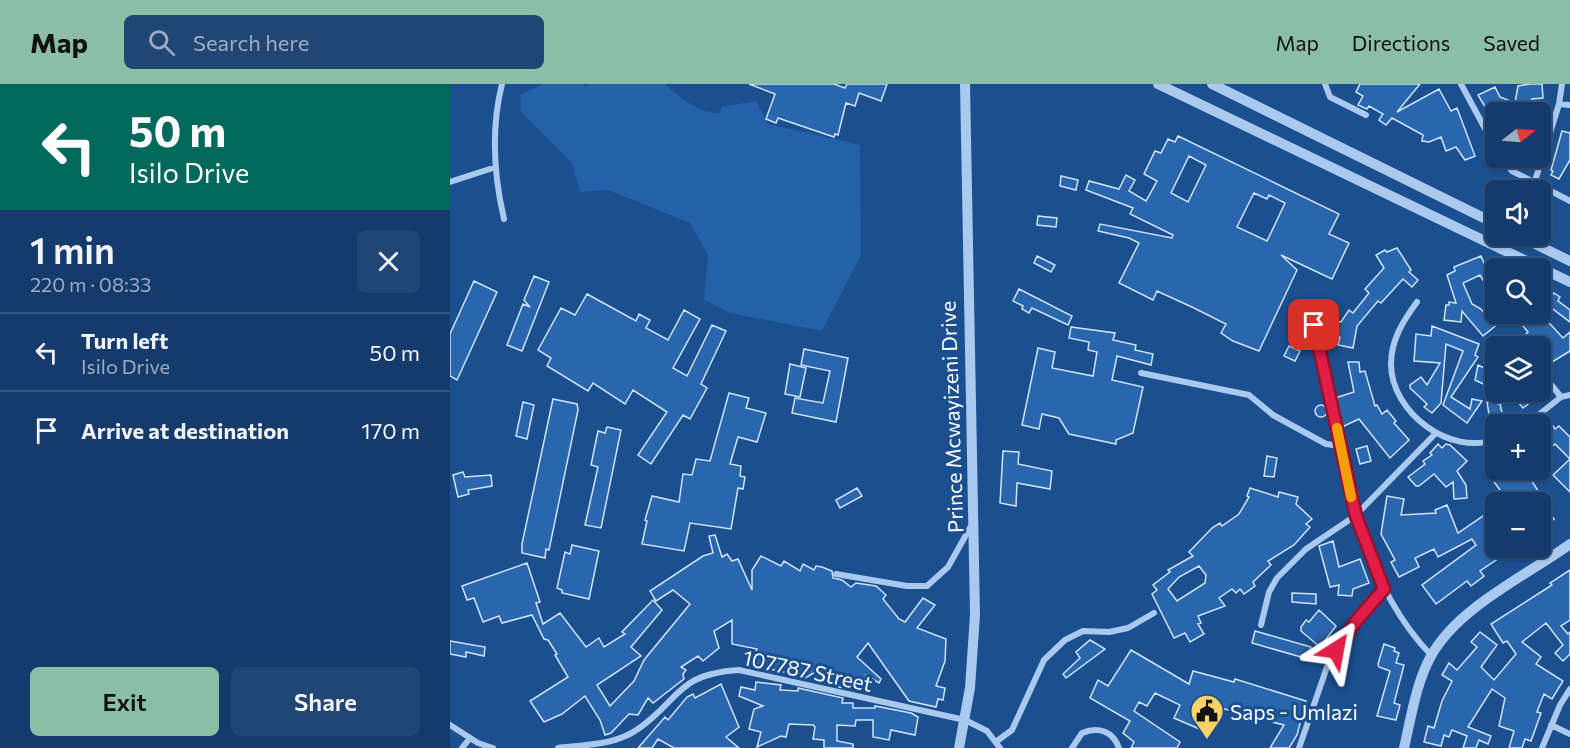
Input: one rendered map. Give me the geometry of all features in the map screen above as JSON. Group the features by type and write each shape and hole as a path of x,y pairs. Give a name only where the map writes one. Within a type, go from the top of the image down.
{"street":[{"path":"502,84 495,133 496,167 504,219"},
{"name":"Prince Mcwayizeni Drive","path":"959,748 974,654 974,521 965,84"},
{"path":"1158,84 1570,282"},
{"path":"1212,84 1485,219"},
{"path":"1325,84 1330,97 1366,115"},
{"path":"1461,84 1485,129"},
{"path":"1535,180 1559,104 1562,84"},
{"path":"1559,104 1570,105"},
{"path":"450,182 496,167"},
{"path":"1509,168 1527,180"},
{"path":"1551,192 1570,201"},
{"path":"1539,246 1570,261"},
{"path":"1417,302 1402,323 1393,344 1391,365 1394,385 1411,411 1436,433 1469,443 1485,441"},
{"path":"1314,325 1356,516 1384,589 1406,626 1431,655"},
{"path":"1140,374 1249,395 1273,415 1326,444 1340,446"},
{"path":"1551,384 1561,397"},
{"path":"1540,414 1561,397 1570,395"},
{"path":"1261,626 1269,592 1277,578 1306,549 1356,516 1436,433"},
{"path":"836,574 907,586 927,586 948,567 974,521"},
{"path":"1404,748 1421,680 1431,655 1456,625 1484,602 1570,544"},
{"path":"1299,748 1328,664 1344,636 1384,589"},
{"path":"999,745 1012,730 1044,660 1065,640 1083,631 1109,633 1128,628 1154,612"},
{"name":"107787 Street","path":"558,748 606,742 624,737 638,729 688,683 701,676 730,671 757,674 965,720 987,730 999,745"},
{"path":"1542,748 1570,689"},
{"path":"450,725 470,738 493,748"},
{"path":"1551,725 1570,734"},
{"path":"1072,748 1082,733 1097,729 1112,735 1119,748"},
{"path":"462,748 470,738"}],"shaded area":[{"path":"543,84 583,84 586,87 588,84 665,84 696,107 719,113 722,107 756,101 768,124 860,145 861,255 822,331 730,313 704,300 708,255 690,223 608,190 580,192 572,163 521,112 520,95"}],"building":[{"path":"749,84 834,84 845,88 847,84 887,84 881,101 859,93 855,106 846,103 838,135 835,134 834,137 778,118 776,123 766,119 775,94"},
{"path":"1360,84 1420,84 1397,112 1439,89 1451,111 1457,108 1475,156 1465,160 1456,147 1446,151 1441,137 1429,142 1422,141 1423,135 1392,118 1386,125 1379,120 1383,114 1369,106 1367,109 1358,105 1363,96 1356,92"},
{"path":"1542,84 1543,98 1532,99 1531,102 1515,102 1518,86"},
{"path":"1495,87 1500,97 1512,102 1485,102 1485,107 1478,95"},
{"path":"1562,131 1570,133 1570,160 1559,179 1551,175 1553,171 1551,170"},
{"path":"1178,136 1339,214 1329,234 1349,243 1332,279 1281,255 1297,270 1259,351 1233,341 1221,333 1226,324 1194,308 1157,291 1153,300 1119,283 1139,243 1129,238 1098,231 1100,224 1172,238 1173,235 1130,214 1133,208 1086,190 1089,181 1119,189 1126,175 1135,180 1129,191 1146,201 1157,181 1144,174 1155,151 1161,153 1168,139 1175,142","holes":["1189,156 1206,165 1188,202 1171,193","1254,193 1267,199 1269,195 1285,203 1267,241 1237,227"]},
{"path":"1061,176 1078,180 1076,190 1060,186"},
{"path":"1038,216 1057,218 1056,227 1037,225"},
{"path":"1397,248 1411,270 1409,272 1418,280 1412,287 1403,279 1381,303 1378,301 1357,326 1353,348 1338,345 1340,337 1323,334 1326,319 1341,322 1349,310 1353,313 1369,293 1365,289 1384,268 1376,255 1385,250 1387,252"},
{"path":"1037,256 1055,265 1051,272 1034,263"},
{"path":"1481,256 1485,265 1485,284 1480,275 1463,283 1472,304 1485,314 1485,324 1498,324 1483,336 1462,311 1461,322 1444,320 1446,305 1449,305 1449,302 1456,303 1447,275 1455,271 1454,267"},
{"path":"534,276 549,282 522,351 507,345 523,304 530,307 524,300"},
{"path":"474,281 497,292 457,380 450,376 450,334"},
{"path":"1019,289 1072,316 1068,325 1032,308 1029,313 1022,309 1023,306 1013,301"},
{"path":"1554,293 1560,297 1558,301 1570,310 1570,322 1551,308 1551,296"},
{"path":"587,294 636,321 639,314 650,320 646,328 668,340 684,310 700,319 673,368 687,376 712,325 726,331 701,384 707,388 690,419 683,415 651,464 638,455 667,412 633,390 625,404 593,383 588,391 547,366 551,358 538,350 561,308 575,315"},
{"path":"1550,324 1563,338 1570,332 1570,351 1552,362 1551,336 1526,336 1528,332 1522,325"},
{"path":"1432,326 1479,344 1475,355 1478,357 1451,397 1470,409 1472,399 1482,401 1467,423 1443,405 1463,351 1446,344 1441,403 1432,413 1424,407 1427,404 1410,388 1410,385 1421,377 1427,385 1440,363 1414,361 1416,334 1431,336"},
{"path":"1071,327 1115,333 1113,340 1136,345 1135,350 1153,354 1151,365 1117,356 1112,380 1143,387 1133,433 1116,440 1116,444 1069,434 1059,418 1042,414 1039,429 1022,425 1038,348 1055,352 1052,368 1093,376 1097,352 1088,350 1089,342 1069,338"},
{"path":"1289,346 1300,351 1295,361 1284,356"},
{"path":"804,349 848,358 836,422 792,413 795,398 823,403 830,371 801,365"},
{"path":"1348,362 1359,362 1360,372 1365,371 1375,406 1377,405 1382,414 1387,410 1396,421 1394,423 1409,440 1390,458 1359,419 1342,427 1338,418 1335,398 1354,392"},
{"path":"790,364 806,368 800,397 785,394"},
{"path":"1478,365 1485,368 1485,385 1475,380"},
{"path":"729,393 749,398 746,408 766,413 757,442 738,437 730,464 741,466 740,476 745,477 743,489 738,488 731,529 690,523 684,551 642,544 647,521 645,520 652,496 679,502 683,474 692,475 696,459 710,461"},
{"path":"553,399 577,404 578,410 549,550 546,549 545,558 522,553 522,544"},
{"path":"523,402 534,405 527,439 516,436"},
{"path":"1487,402 1500,404 1502,414 1489,414"},
{"path":"1518,402 1531,402 1523,408"},
{"path":"1323,405 1327,411 1323,417 1319,417 1315,409"},
{"path":"1553,426 1555,429 1559,426 1570,437 1570,459 1555,444 1551,447 1551,428"},
{"path":"607,427 621,430 601,528 585,525 598,467 591,465 598,431 605,433"},
{"path":"1438,444 1442,448 1446,444 1450,445 1467,461 1457,471 1466,485 1467,498 1454,499 1453,482 1446,487 1434,474 1419,486 1416,486 1408,477 1425,464 1423,461 1432,455 1430,453"},
{"path":"1367,446 1371,461 1360,464 1356,449"},
{"path":"1003,451 1019,452 1018,464 1052,471 1050,489 1017,483 1016,506 1000,503"},
{"path":"1267,456 1277,458 1274,477 1264,476"},
{"path":"1570,459 1570,492 1553,475"},
{"path":"463,472 465,477 491,475 492,486 468,490 469,494 458,497 453,475"},
{"path":"1493,480 1531,480 1539,492 1521,491 1501,492"},
{"path":"857,488 862,496 840,508 836,500"},
{"path":"1250,488 1278,497 1279,492 1298,497 1296,504 1312,519 1306,524 1310,527 1294,545 1268,561 1271,565 1253,582 1255,586 1244,594 1240,589 1236,593 1232,589 1219,598 1225,606 1198,616 1201,623 1198,624 1204,634 1190,642 1185,633 1174,638 1152,594 1157,590 1153,585 1170,572 1168,570 1193,556 1189,552 1212,528 1220,523 1222,526 1239,514 1249,497 1247,496","holes":["1199,566 1206,575 1205,583 1177,601 1168,589 1179,577"]},
{"path":"1387,496 1404,499 1401,515 1436,513 1435,510 1447,505 1458,533 1485,515 1485,558 1499,558 1480,571 1484,576 1471,586 1467,581 1436,604 1422,585 1476,545 1472,539 1438,557 1434,549 1415,558 1419,567 1399,577 1391,562 1395,560 1381,534"},
{"path":"715,535 722,557 727,554 732,561 738,559 752,590 752,570 761,556 781,566 784,561 800,571 803,564 814,570 816,566 822,567 832,571 833,578 842,580 851,587 856,583 876,586 886,595 883,599 899,619 905,622 923,598 935,605 917,628 946,639 945,661 936,686 945,688 943,700 938,699 936,707 909,701 868,643 857,657 881,679 879,683 866,675 862,689 847,683 846,688 839,687 821,669 805,678 798,676 798,671 782,672 766,668 752,661 757,649 732,644 732,620 714,631 719,648 703,661 698,656 681,667 686,670 683,674 684,679 653,703 648,698 638,715 629,714 611,733 605,735 600,720 585,696 562,714 544,722 530,701 568,677 555,655 557,654 548,640 544,639 532,615 502,623 499,616 483,622 474,598 467,600 462,586 527,563 540,602 536,603 543,624 560,613 586,647 599,638 604,647 625,634 622,632 653,600 662,610 631,647 641,656 597,685 610,706 634,681 644,660 690,604 673,590 656,601 650,591 703,556 713,553 709,536"},
{"path":"1333,541 1339,567 1360,559 1369,583 1353,589 1352,596 1338,595 1339,585 1330,587 1319,546"},
{"path":"572,545 599,551 589,599 562,593 562,590 557,588 565,552 570,554"},
{"path":"1570,570 1570,620 1561,626 1568,634 1570,632 1570,654 1563,661 1555,653 1563,645 1546,623 1522,642 1541,657 1536,664 1563,681 1552,699 1544,694 1537,712 1541,713 1531,741 1525,739 1522,748 1509,748 1514,731 1499,726 1505,698 1492,689 1468,727 1491,736 1488,744 1479,740 1476,748 1463,748 1467,736 1452,730 1449,737 1444,735 1441,746 1424,742 1428,726 1434,728 1442,701 1452,681 1442,675 1449,663 1457,670 1477,647 1471,642 1480,632 1497,645 1481,667 1494,680 1516,654 1507,641 1503,643 1491,624 1552,585 1550,583"},
{"path":"1292,593 1316,594 1316,604 1292,602"},
{"path":"1319,610 1336,626 1320,647 1301,631 1306,620 1309,622"},
{"path":"1255,631 1311,647 1308,659 1252,643"},
{"path":"1090,640 1105,649 1066,678 1063,674 1080,658 1076,652"},
{"path":"450,641 485,647 484,656 466,652 466,657 450,654"},
{"path":"1384,644 1395,648 1394,651 1399,653 1396,663 1404,665 1394,703 1400,705 1396,720 1377,716 1390,671 1379,667 1378,664"},
{"path":"1131,650 1189,684 1193,671 1234,682 1235,679 1306,701 1297,735 1289,748 1270,748 1284,725 1253,717 1254,713 1230,707 1229,710 1216,707 1204,731 1174,718 1180,705 1155,693 1147,706 1139,702 1134,711 1180,742 1177,748 1131,748 1134,742 1123,733 1130,721 1090,698 1098,680 1108,686"},
{"path":"756,682 781,685 780,690 798,691 798,688 843,698 842,703 853,703 853,708 875,708 875,706 911,713 918,717 915,735 891,730 889,740 873,737 873,720 856,720 855,726 837,725 837,741 853,744 853,748 824,748 824,740 813,739 815,727 813,725 789,724 786,737 781,736 757,747 761,732 749,729 754,709 763,706 739,696 741,687 755,690"},
{"path":"721,684 739,727 726,737 739,748 674,748 658,739 652,748 638,748 665,717 668,720 687,697 693,694 695,698"}],"slow traffic":[{"path":"1337,428 1351,497"}],"place":[{"name":"Saps - Umlazi","path":"1207,740"}],"route":[{"path":"1314,325 1356,516 1366,549 1384,589 1344,636 1336,650"}]}
